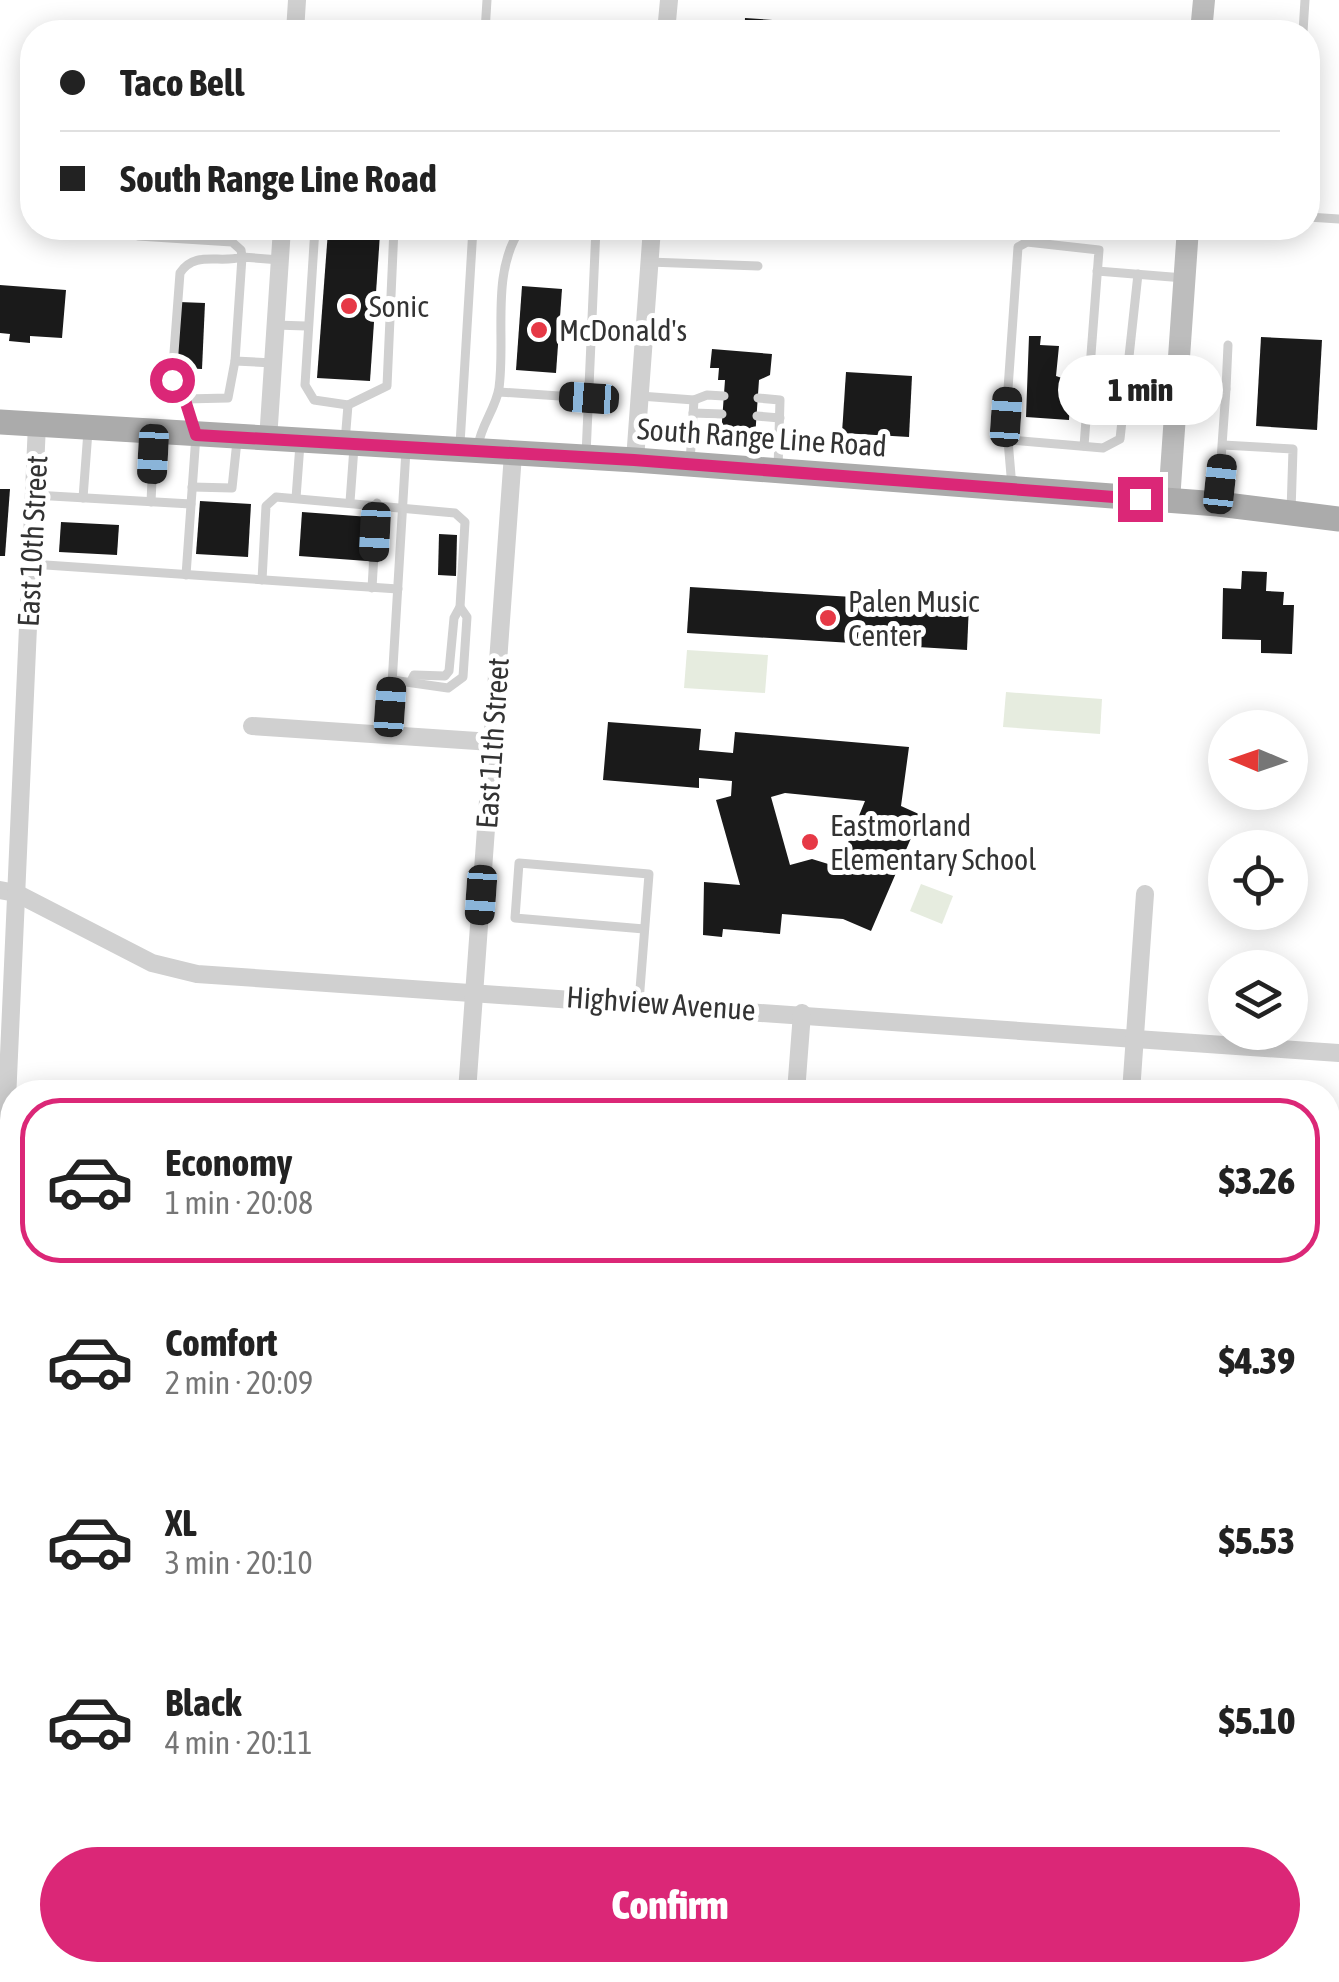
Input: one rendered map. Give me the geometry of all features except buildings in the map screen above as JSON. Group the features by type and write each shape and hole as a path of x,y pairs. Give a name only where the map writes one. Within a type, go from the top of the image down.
{"main road":[{"name":"South Range Line Road","path":"0,422 690,464 1218,504 1291,516 1339,518"}],"street":[{"path":"268,440 281,240"},
{"path":"634,460 651,240"},
{"path":"1169,501 1187,240"},
{"name":"East 10th Street","path":"4,1080 8,891 37,424"},
{"name":"East 11th Street","path":"468,1080 513,454"},
{"path":"252,726 492,742"},
{"name":"Highview Avenue","path":"8,891 152,963 197,974 1339,1053"},
{"path":"1131,1080 1145,894"},
{"path":"797,1080 802,1013"}],"lane":[{"path":"185,400 228,398 234,361 242,257 238,244 201,240"},
{"path":"314,240 303,361 308,394 314,400 348,404 386,386 393,240"},
{"path":"469,451 473,240"},
{"path":"469,451 498,392 507,258 515,240"},
{"path":"586,458 595,240"},
{"path":"1012,490 1006,417 1018,247 1027,242 1095,248 1097,271 1084,446"},
{"path":"186,575 196,435 185,400 176,393 172,380 180,273 186,264 200,258 280,260"},
{"path":"649,262 758,266"},
{"path":"1097,271 1184,278"},
{"path":"1010,440 1109,447 1117,443 1128,398 1138,274"},
{"path":"276,325 306,326"},
{"path":"1218,504 1228,345"},
{"path":"234,361 273,364"},
{"path":"1128,398 1226,389"},
{"path":"498,392 589,398"},
{"path":"640,396 694,400 706,394 724,396"},
{"path":"758,398 780,400 778,471"},
{"path":"690,464 694,400"},
{"path":"348,404 350,502"},
{"path":"693,412 722,414"},
{"path":"757,416 780,418"},
{"path":"83,498 88,428"},
{"path":"151,502 154,432"},
{"path":"691,437 778,442"},
{"path":"192,488 232,488 238,438"},
{"path":"296,498 300,442"},
{"path":"1224,445 1293,449 1291,516"},
{"path":"388,735 406,448"},
{"path":"34,495 191,504"},
{"path":"262,580 266,506 276,497 377,503 404,511 455,514 465,522 460,607 454,618 449,671 445,676 414,675 411,682 392,680"},
{"path":"372,588 377,503"},
{"path":"30,564 398,589"},
{"path":"640,1002 649,874 519,863 515,918 644,929"}],"shaded area":[{"path":"687,650 768,655 765,693 684,688"},
{"path":"1006,692 1102,699 1100,734 1003,727"},
{"path":"921,884 953,896 942,924 910,911"}],"place":[{"name":"Sonic","path":"349,306"},
{"name":"McDonald's","path":"539,330"},
{"name":"Palen Music Center","path":"828,618"},
{"name":"Eastmorland Elementary School","path":"810,842"}],"route":[{"path":"172,380 176,393 185,400 196,435 634,460 1140,499"}]}
